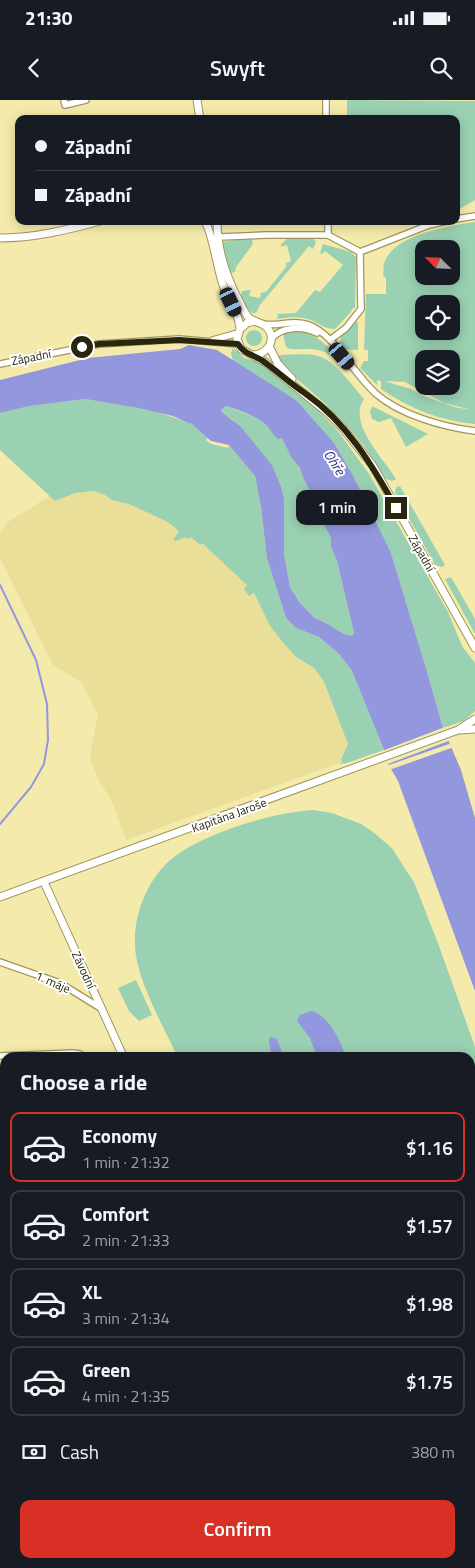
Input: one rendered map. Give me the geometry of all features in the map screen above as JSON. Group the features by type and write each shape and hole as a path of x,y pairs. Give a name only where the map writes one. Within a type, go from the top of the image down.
{"street":[{"path":"64,100 65,105 86,100"},
{"path":"197,100 199,115"},
{"path":"326,100 326,115"},
{"path":"460,218 475,216"},
{"path":"0,238 21,238 85,225"},
{"path":"207,225 220,276 237,314 238,344"},
{"name":"Západní","path":"218,225 221,251 230,283 248,317 259,322 270,332 270,342 274,358 282,369 306,394 342,426 372,466 475,648"},
{"path":"328,225 328,235"},
{"path":"219,237 328,235 360,252 430,225"},
{"path":"329,339 346,328 361,309 360,252"},
{"name":"Západní","path":"211,341 239,331 247,323 274,324 294,322 304,324 329,339 375,393 391,404 443,426 475,430"},
{"name":"Západní","path":"251,355 262,353 280,331 297,328 313,331 329,339"},
{"name":"Západní","path":"0,364 99,344 179,340 211,341 238,344 241,349 261,360 306,394"},
{"name":"Kapitána Jaroše","path":"0,897 361,767 458,730 475,719"},
{"name":"Kapitána Jaroše","path":"458,730 475,729"},
{"name":"Závodní","path":"44,882 121,1052"},
{"name":"1. máje","path":"0,962 60,983 102,1009"}],"shaded area":[{"path":"78,484 169,516 248,581 270,626 296,657 314,668 324,682 348,744 341,758 342,762 126,840 111,799 98,780 90,756 98,715 82,683 53,665 0,558 0,533 8,522 61,489"}],"green space":[{"path":"347,100 475,101 475,200 460,209 460,115 347,115"},
{"path":"475,222 475,424 438,417 415,408 381,389 381,381 377,380 377,385 360,368 364,361 368,361 368,350 364,350 366,294 386,294 386,278 383,275 384,264 389,254 398,245 423,233"},
{"path":"248,238 252,240 253,244 236,267 235,272 231,273 226,262 223,242"},
{"path":"313,238 316,242 313,249 309,246 260,305 256,313 252,313 245,308 241,297 242,291 251,290 249,296 260,298 261,293 266,292 286,267 286,263 291,261 287,245 281,247 281,244 287,239"},
{"path":"323,244 351,252 356,257 355,308 335,329 303,318 277,319 278,314 296,313 315,290 320,292 343,265 325,251 322,254 320,253"},
{"path":"355,321 358,323 358,350 343,349 340,344 341,336"},
{"path":"251,330 257,330 262,335 260,344 251,346 246,341 246,335"},
{"path":"291,331 310,334 317,338 331,349 350,370 346,371 337,360 323,351 287,348 283,333"},
{"path":"233,348 244,358 259,362 315,407 337,430 369,474 448,612 462,646 475,663 475,711 464,721 443,728 391,553 296,400 233,362 231,353"},
{"path":"304,354 318,356 331,363 343,374 364,399 360,409 363,430 396,479 392,481 386,479 364,446 342,420 291,374 276,357"},
{"path":"85,399 139,408 191,423 207,435 206,440 211,444 228,448 229,445 255,476 261,507 267,559 286,618 296,628 319,637 339,654 352,671 384,750 347,763 338,764 342,762 341,759 348,744 324,682 314,668 296,657 281,640 270,626 254,593 249,596 244,589 247,585 202,543 200,545 191,537 189,539 186,537 176,541 173,540 179,531 168,522 129,504 112,500 95,491 75,493 55,501 0,450 0,413 30,406"},
{"path":"226,406 257,418 282,438 291,457 300,468 331,538 331,547 337,561 354,633 352,636 344,634 315,618 300,603 290,587 284,554 284,498 281,486 272,465 233,420 222,412 221,410"},
{"path":"372,407 428,434 406,447 391,418 379,422 372,419 370,412"},
{"path":"400,486 445,565 442,567 435,565 395,493 396,487"},
{"path":"451,577 475,619 475,634 445,579"},
{"path":"313,810 332,813 361,824 392,848 414,882 439,946 475,1047 475,1052 175,1052 148,994 136,956 135,932 137,919 150,884 165,865 178,854 195,844 256,820"},
{"path":"136,980 152,1015 139,1021 129,1011 118,988"}],"water":[{"name":"Ohře","path":"189,345 217,350 296,400 334,443 353,476 391,553 443,728 461,770 475,818 475,991 398,781 388,764 352,671 339,654 319,637 296,628 286,618 267,559 261,507 255,476 229,445 211,441 191,423 173,416 85,399 30,406 0,413 0,380 88,358 180,349","holes":["226,406 258,419 278,439 282,438 291,457 300,468 317,511 331,538 331,547 337,561 354,633 352,636 344,634 315,618 300,603 290,587 284,554 284,498 281,486 272,465 241,427 222,412 221,410"]},
{"path":"311,1011 323,1017 333,1030 344,1052 315,1052 310,1038 297,1021 300,1015"},
{"path":"271,1037 277,1039 282,1052 270,1052 269,1039"}],"pier":[{"path":"445,727 451,740 385,765 382,751"},
{"path":"452,743 454,747 389,770 386,766"}],"waterway":[{"path":"0,585 36,660 47,704 48,740 44,764 31,787 0,824"}],"route":[{"path":"82,347 99,344 179,340 238,344 246,353 261,360 306,394 342,426 372,466 396,508"}]}
